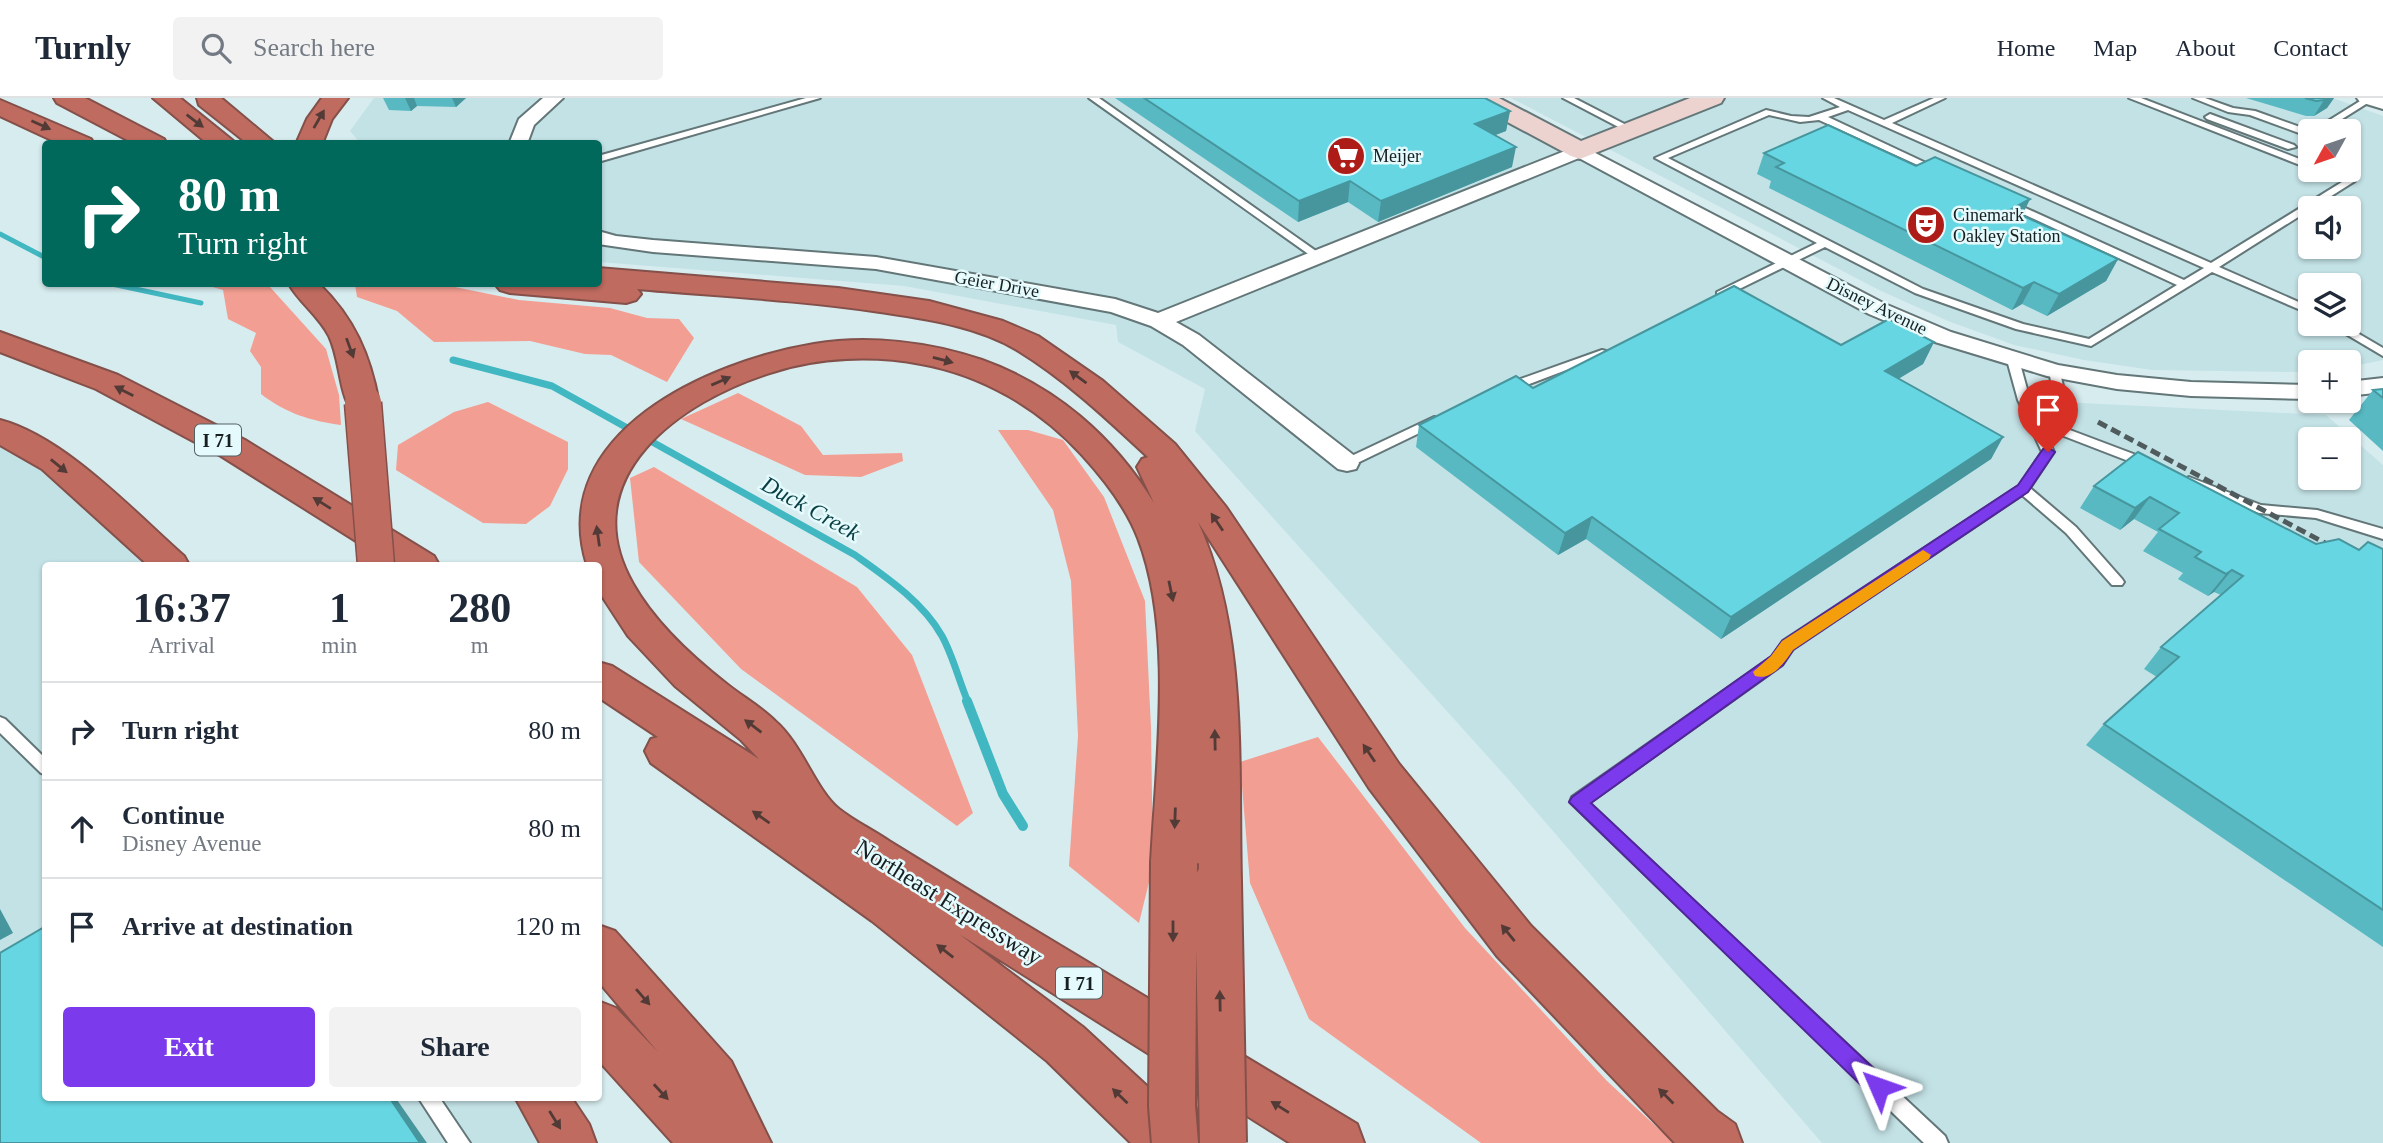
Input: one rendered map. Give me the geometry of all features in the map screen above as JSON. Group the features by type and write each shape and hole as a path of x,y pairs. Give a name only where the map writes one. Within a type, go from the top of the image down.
{"highway":[{"path":"56,98 114,140"},
{"path":"66,98 147,140"},
{"path":"165,98 220,140"},
{"path":"206,98 259,140"},
{"path":"310,140 315,124 336,98"},
{"path":"0,107 73,140"},
{"path":"602,277 861,300 929,310 962,318 1027,343 1057,361 1092,388 1163,452 1213,516 1384,776 1514,941 1698,1129 1716,1143"},
{"path":"546,287 856,313 975,340 1030,370 1084,413 1123,460 1140,491 1157,539 1172,594 1180,658 1174,863 1172,1106 1175,1143"},
{"path":"312,292 344,330 358,368 376,562"},
{"name":"I 71","path":"0,341 107,382 233,448 416,562"},
{"path":"820,821 766,735 706,690 646,630 615,587 599,547 596,508 612,466 624,451 663,415 688,396 723,379 761,365 801,355 891,351 974,368 1016,387 1048,406 1073,427 1120,477 1157,539"},
{"path":"1128,423 1174,506 1197,565 1214,670 1223,1143"},
{"path":"0,431 54,461 168,562"},
{"path":"615,688 662,748 888,907 1045,1028 1169,1143"},
{"name":"Northeast Expressway","path":"615,688 820,821 1338,1143"},
{"path":"602,951 713,1078 745,1143"},
{"path":"602,1028 709,1143"},
{"path":"544,1101 570,1143"}],"street":[{"path":"518,140 519,134 536,111 554,98"},
{"name":"Disney Avenue","path":"1481,98 1788,261 1942,337 2055,371 2117,382 2191,390 2298,392"},
{"path":"1159,321 1713,98"},
{"name":"Geier Drive","path":"602,238 653,246 876,263 1115,306 1159,321 1191,340 1347,463"},
{"path":"2361,388 2383,385"}],"lane":[{"path":"602,158 816,98"},
{"path":"1094,98 1318,256"},
{"path":"1567,98 1632,130"},
{"path":"1827,98 2298,306"},
{"path":"1885,123 1941,98"},
{"path":"2133,98 2298,161"},
{"path":"2160,98 2183,107 2173,114"},
{"path":"2195,100 2252,113 2298,130"},
{"path":"2339,119 2373,100"},
{"path":"1848,107 1822,118 1792,121 1769,112 1660,158 1951,305 2020,327 2091,343 2348,182"},
{"path":"2210,117 2291,147"},
{"path":"1822,118 1948,176"},
{"path":"2279,154 2298,142"},
{"path":"1998,199 2186,285"},
{"path":"1710,299 1825,243"},
{"path":"2354,336 2383,353"},
{"path":"1499,391 1539,373 1586,361 1609,350"},
{"path":"1938,1143 1578,802 1777,661 1788,645 2023,489 2048,452 2013,360"},
{"path":"2035,421 2054,414 2062,407 2055,371"},
{"path":"1347,463 1448,414"},
{"path":"2035,421 2259,509 2316,514 2383,534"},
{"path":"2023,489 2071,530 2117,582"},
{"path":"0,723 42,765"},
{"path":"430,1101 460,1143"}],"shaded area":[{"path":"374,98 1481,98 1877,309 2002,357 2022,400 2326,415 2340,427 2298,427 2298,490 2361,490 2361,446 2383,465 2383,1143 1822,1143 1508,779 1195,431 1205,389 1118,342 1116,325 904,286 602,262 602,140 358,140 350,131"},
{"path":"1511,98 2333,98 2383,116 2383,360 2361,365 2361,350 2298,350 2298,372 2152,370 2084,360 2014,345 1948,321 1879,290"},
{"path":"212,287 270,287 326,349 339,395 341,425 299,415 261,394 261,367 250,351 256,333 228,319 223,290"},
{"path":"355,287 455,287 519,300 610,308 647,318 679,319 694,338 667,382 611,355 585,354 530,341 434,342 397,311 357,297"},
{"path":"738,393 801,426 823,455 902,453 903,461 861,477 805,475 681,419"},
{"path":"488,402 568,442 568,469 550,506 526,524 483,523 396,470 398,445 454,412"},
{"path":"998,430 1028,430 1063,440 1104,497 1145,601 1151,728 1153,866 1139,923 1069,866 1078,736 1071,581 1053,510"},
{"path":"0,431 123,522 168,562 42,562 42,1101 544,1101 570,1143 0,1143"},
{"path":"654,467 857,587 912,655 973,813 957,826 741,669 639,562 630,478"},
{"path":"1318,737 1465,928 1607,1081 1674,1143 1481,1143 1309,1019 1250,883 1240,762"}],"building":[{"name":"Meijer","path":"1144,98 1485,98 1510,111 1475,124 1516,147 1381,201 1350,181 1299,201"},
{"path":"2305,98 2328,98 2316,101"},
{"name":"Cinemark Oakley Station","path":"1828,125 1916,166 1935,157 2030,199 2010,210 2118,259 2059,294 2034,282 2023,288 1776,167 1784,163 1764,153"},
{"path":"1734,286 1841,345 1889,319 1934,342 1885,371 2003,437 1731,617 1592,517 1565,533 1419,425 1516,376 1533,388"},
{"path":"2383,389 2383,398 2373,390"},
{"path":"2038,394 2050,395 2054,402 2042,401"},
{"path":"2138,452 2316,544 2339,539 2359,550 2368,542 2383,549 2383,910 2104,724 2179,657 2161,647 2243,576 2232,570 2226,574 2195,557 2201,552 2159,529 2179,513 2150,497 2135,508 2094,486"},
{"path":"42,928 42,1101 392,1101 420,1143 0,1143 0,953"}],"waterway":[{"name":"Duck Creek","path":"0,234 42,256"},
{"name":"Duck Creek","path":"126,287 201,303"},
{"name":"Duck Creek","path":"460,362 453,360 552,386 855,555 903,591 925,612 942,636 968,702"},
{"name":"Duck Creek","path":"967,701 1003,794 1023,826"}],"railway":[{"path":"2098,422 2340,551"}],"slow traffic":[{"path":"1761,672 1777,661 1788,645 1923,555"}],"place":[{"name":"Meijer","path":"1346,156"},
{"name":"Cinemark Oakley Station","path":"1926,225"}],"route":[{"path":"1879,1087 1578,802 1777,661 1788,645 2023,489 2048,452"}]}
